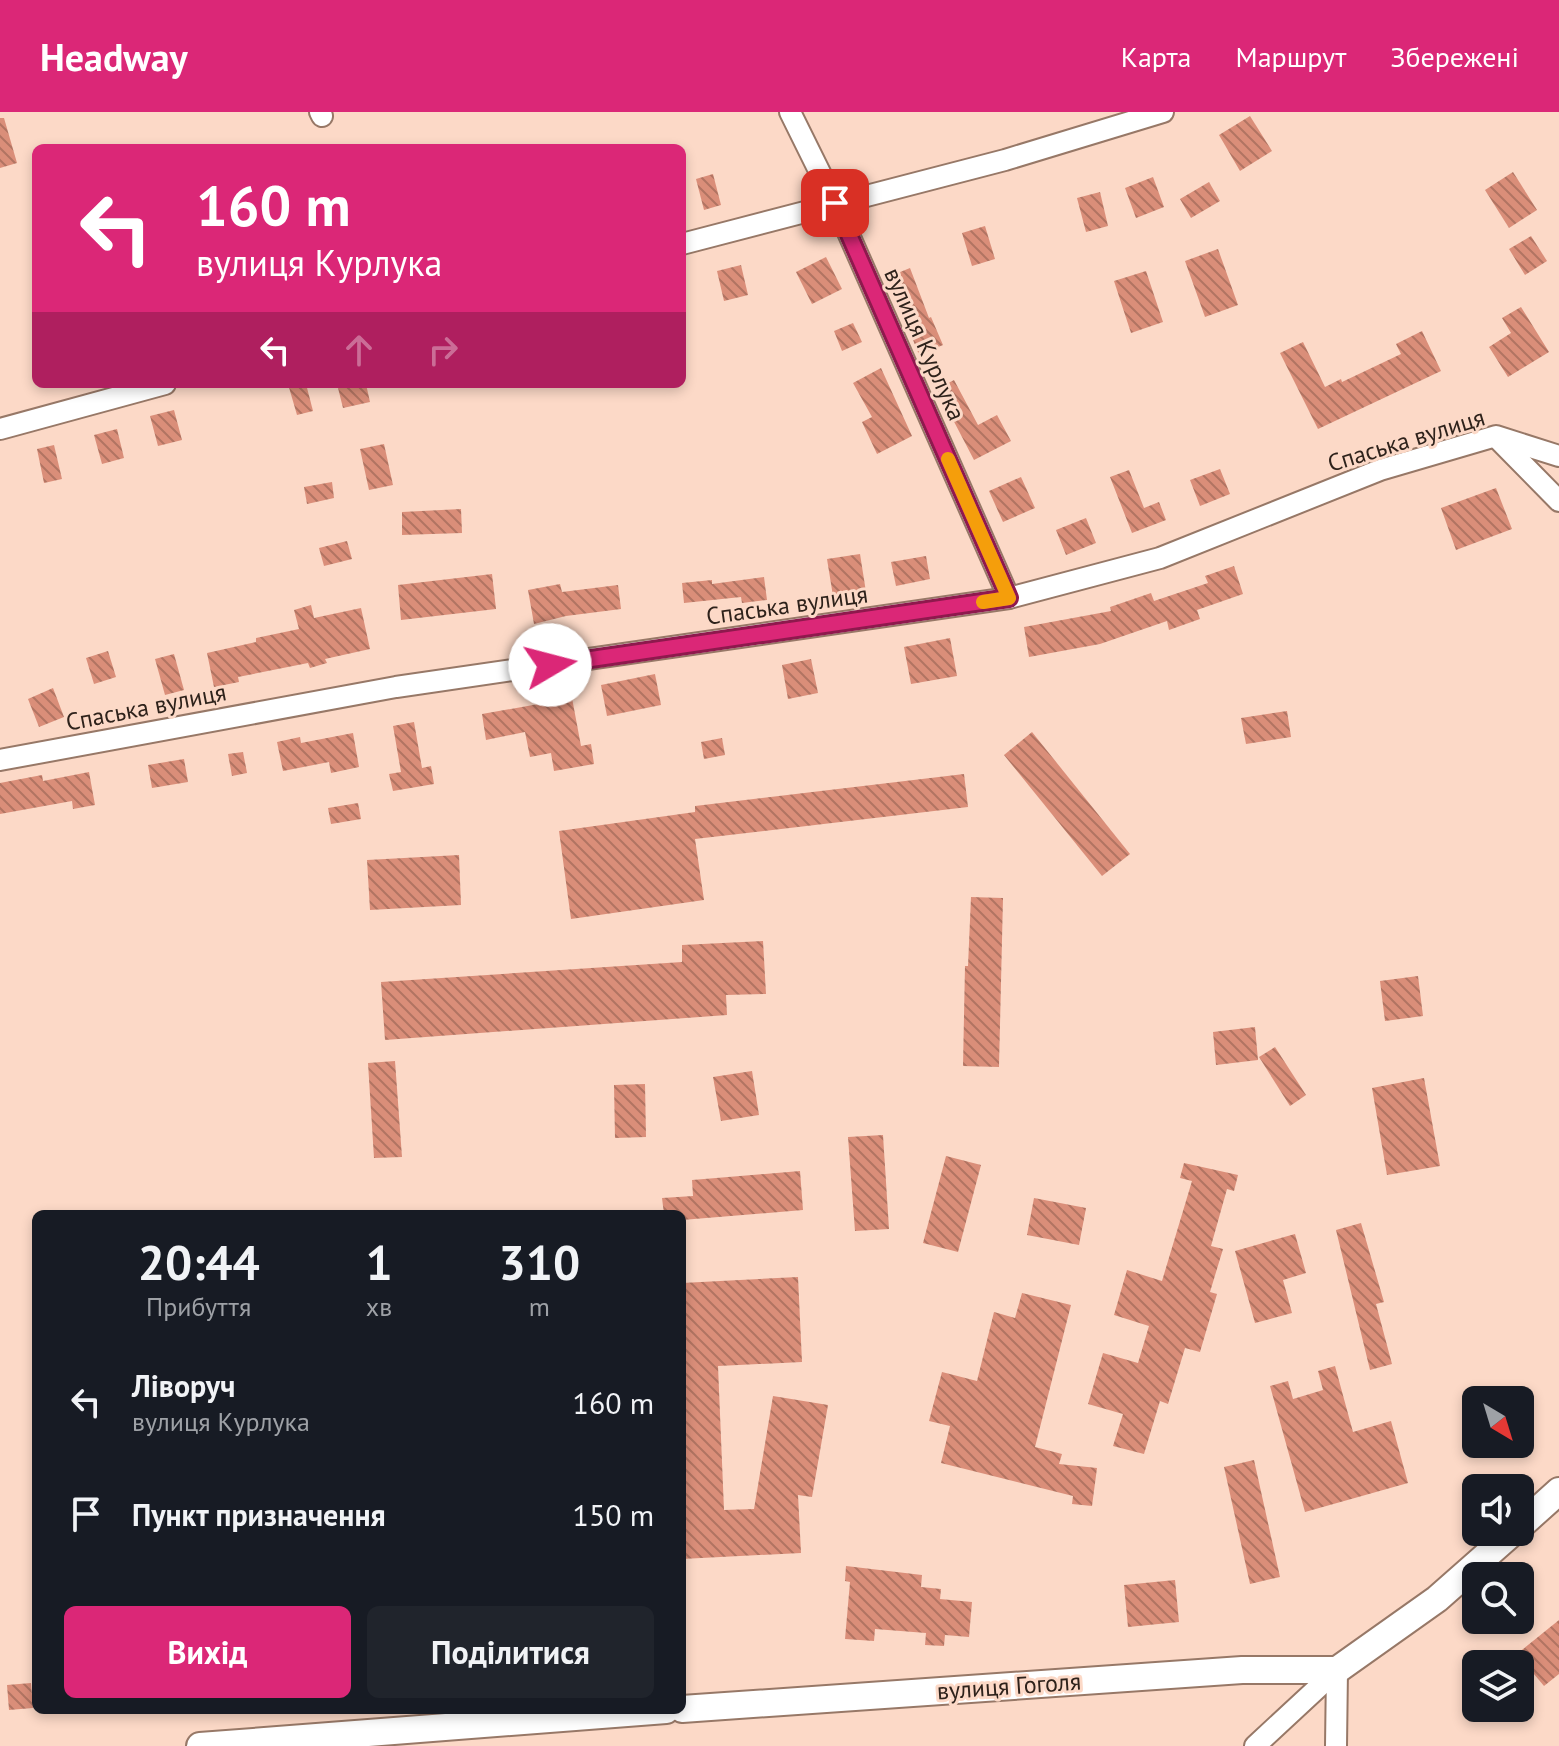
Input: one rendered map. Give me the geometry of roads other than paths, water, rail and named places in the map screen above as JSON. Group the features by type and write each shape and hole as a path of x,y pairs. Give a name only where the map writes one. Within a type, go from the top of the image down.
{"main road":[{"path":"1534,1513 1559,1491"},
{"path":"1337,1670 1437,1599 1497,1546"},
{"name":"вулиця Гоголя","path":"686,1709 1242,1670 1337,1670"},
{"path":"200,1746 614,1714"}],"street":[{"name":"вулиця Курлука","path":"790,112 835,203 1009,598"},
{"path":"686,243 1005,160 1163,112"},
{"path":"0,429 150,388"},
{"path":"1496,436 1559,501"},
{"name":"Спаська вулиця","path":"0,760 396,687 1009,598 1160,558 1380,470 1496,436 1559,456"},
{"path":"1255,1746 1337,1670"},
{"path":"1336,1746 1337,1670"}]}
